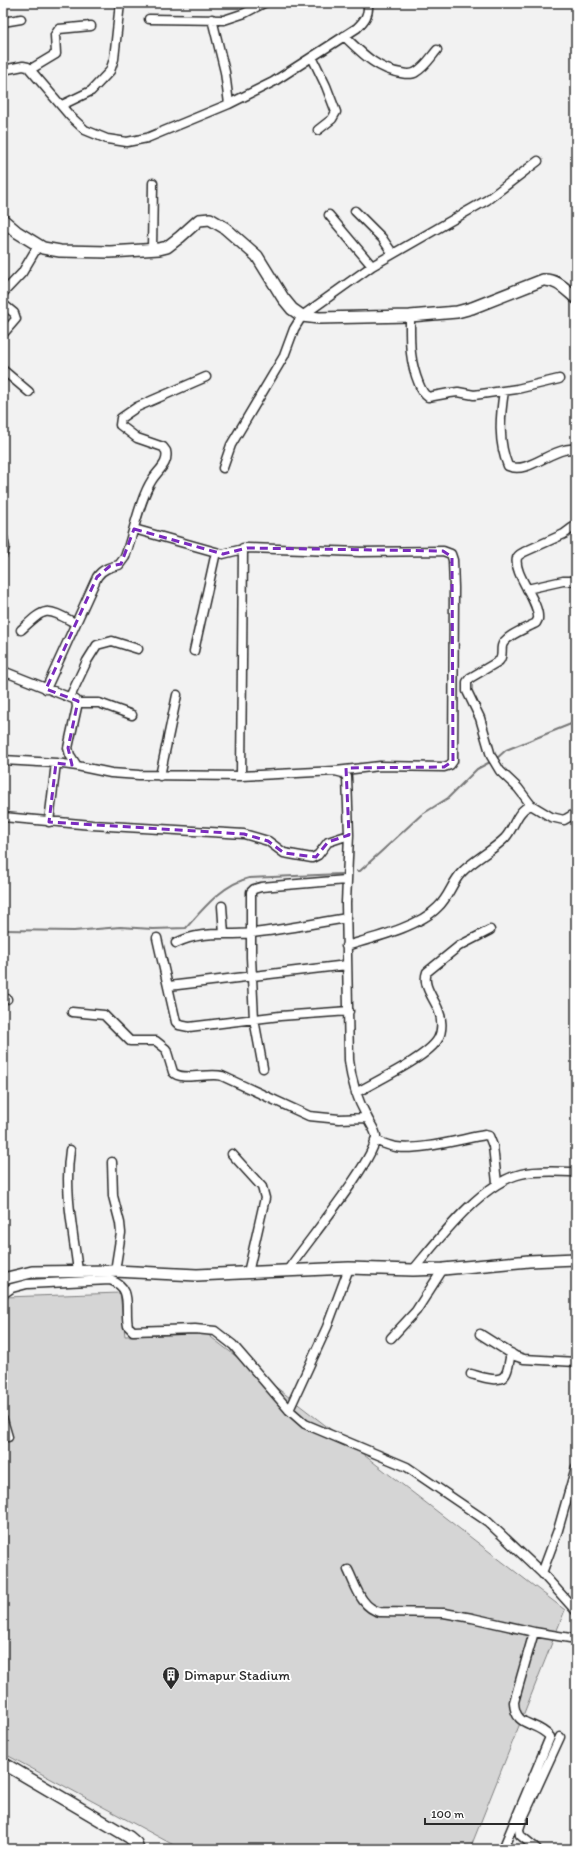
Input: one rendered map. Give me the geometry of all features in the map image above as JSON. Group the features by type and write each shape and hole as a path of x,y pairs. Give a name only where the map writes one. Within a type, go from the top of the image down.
{"street":[{"path":"62,105 91,91 110,71 114,60 120,3"},
{"path":"149,19 232,18 264,3"},
{"path":"3,70 23,66 31,69 85,130 106,139 127,142 147,138 229,104 273,82 344,36 365,20 369,13 368,3"},
{"path":"3,22 21,19"},
{"path":"212,19 225,72 229,104"},
{"path":"31,69 56,54 56,31 59,29 90,26"},
{"path":"344,36 380,67 387,71 414,74 421,69 438,50"},
{"path":"312,57 326,86 336,112 332,119 318,130"},
{"path":"223,468 232,445 284,356 294,329 302,316 372,266 487,200 538,161"},
{"path":"152,250 153,183"},
{"path":"355,211 382,238 393,254"},
{"path":"330,215 372,266"},
{"path":"3,220 38,246 50,250 60,251 152,250 167,247 199,220 210,219 217,222 257,256 283,298 292,309 302,316 319,318 443,314 465,310 543,280 549,280 557,283 576,298"},
{"path":"3,293 22,272 38,246"},
{"path":"3,304 14,312 16,319 3,334"},
{"path":"410,316 411,361 414,373 425,396 428,397 458,392 474,395 528,387 559,379"},
{"path":"3,370 29,392"},
{"path":"46,689 75,623 100,572 122,563 152,480 166,461 167,455 163,447 137,438 124,429 120,422 121,418 137,407 206,377"},
{"path":"504,391 500,419 502,449 508,466 513,468 521,468 563,450 576,448"},
{"path":"576,525 564,534 518,556 517,565 538,615 536,623 507,638 502,645 501,659 474,674 468,682 467,691 480,718 493,760 500,771 518,788 531,805 560,820 576,813"},
{"path":"3,760 56,763 111,773 160,776 241,776 335,771 380,766 444,767 450,765 453,761 454,631 452,557 447,552 360,552 243,548 229,554 216,552 134,529"},
{"path":"3,538 5,547 3,554"},
{"path":"241,776 243,548"},
{"path":"194,651 216,552"},
{"path":"527,588 563,581 576,581"},
{"path":"21,630 39,614 47,611 57,613 75,623"},
{"path":"70,697 87,661 97,645 112,641 138,648"},
{"path":"3,671 46,689 70,697 78,703 99,703 132,715"},
{"path":"160,776 177,695"},
{"path":"77,766 70,755 68,748 78,703"},
{"path":"49,822 56,763"},
{"path":"288,1270 364,1163 376,1140 374,1130 367,1118 350,1077 346,946 346,880 349,835 347,777 343,773 335,771"},
{"path":"346,946 380,936 428,916 438,908 449,895 462,872 506,837 522,810 531,805"},
{"path":"3,817 49,822 244,834 268,841 284,852 312,858 318,855 328,842 349,835"},
{"path":"263,1068 254,1020 250,898 254,889 261,886 346,880"},
{"path":"222,906 224,934"},
{"path":"176,943 188,937 200,934 251,933 347,918"},
{"path":"356,1093 418,1057 433,1046 439,1038 442,1027 441,1019 426,985 425,978 427,972 459,946 490,930"},
{"path":"157,938 175,1016 179,1025 189,1027 349,1011"},
{"path":"169,986 347,965"},
{"path":"72,1012 104,1015 109,1018 130,1041 149,1040 162,1044 166,1049 173,1072 176,1075 183,1077 216,1074 309,1116 339,1119 367,1118"},
{"path":"376,1140 391,1146 402,1148 485,1135 489,1136 493,1146 497,1183"},
{"path":"70,1150 67,1172 68,1188 78,1271"},
{"path":"232,1154 262,1187 265,1198 248,1273"},
{"path":"112,1162 113,1196 121,1233 115,1271"},
{"path":"413,1270 453,1222 497,1183 521,1174 576,1172"},
{"path":"3,1279 32,1272 115,1271 198,1276 288,1270 349,1268 413,1270 443,1269 529,1261 576,1259"},
{"path":"290,1410 327,1327 349,1268"},
{"path":"391,1338 416,1311 443,1269"},
{"path":"3,1294 12,1288 27,1284 110,1280 119,1283 124,1289 127,1298 127,1323 130,1329 137,1332 195,1329 215,1331 233,1345 290,1410 305,1424 407,1467 488,1522 542,1574 576,1611"},
{"path":"480,1334 511,1354 524,1359 576,1362"},
{"path":"471,1374 497,1379 502,1378 506,1375 511,1354"},
{"path":"3,1420 8,1437"},
{"path":"542,1574 558,1530 576,1466"},
{"path":"348,1570 364,1604 371,1610 380,1612 444,1613 534,1632 576,1639"},
{"path":"502,1849 550,1737 544,1731 517,1717 514,1712 514,1702 534,1632"},
{"path":"537,1849 520,1835 519,1829 560,1737"},
{"path":"3,1763 129,1837 136,1843 138,1849"}],"highlighted area":[{"path":"134,529 223,554 247,548 443,551 452,557 453,761 444,767 346,768 349,835 328,842 316,857 284,853 268,841 244,834 49,822 56,763 72,765 68,748 78,701 46,689 97,577 110,566 121,564"}],"shaded area":[{"path":"120,1293 125,1336 207,1334 565,1610 470,1849 181,1849 3,1753 3,1353 5,1297"}],"waterway":[{"path":"496,759 506,750 576,722"},
{"path":"357,871 360,871 421,815 448,798 477,769 492,761"},
{"path":"3,930 74,931 120,927 153,929 186,928 222,891 240,881 249,878 341,874"}],"place":[{"name":"Dimapur Stadium","path":"171,1690"}]}
